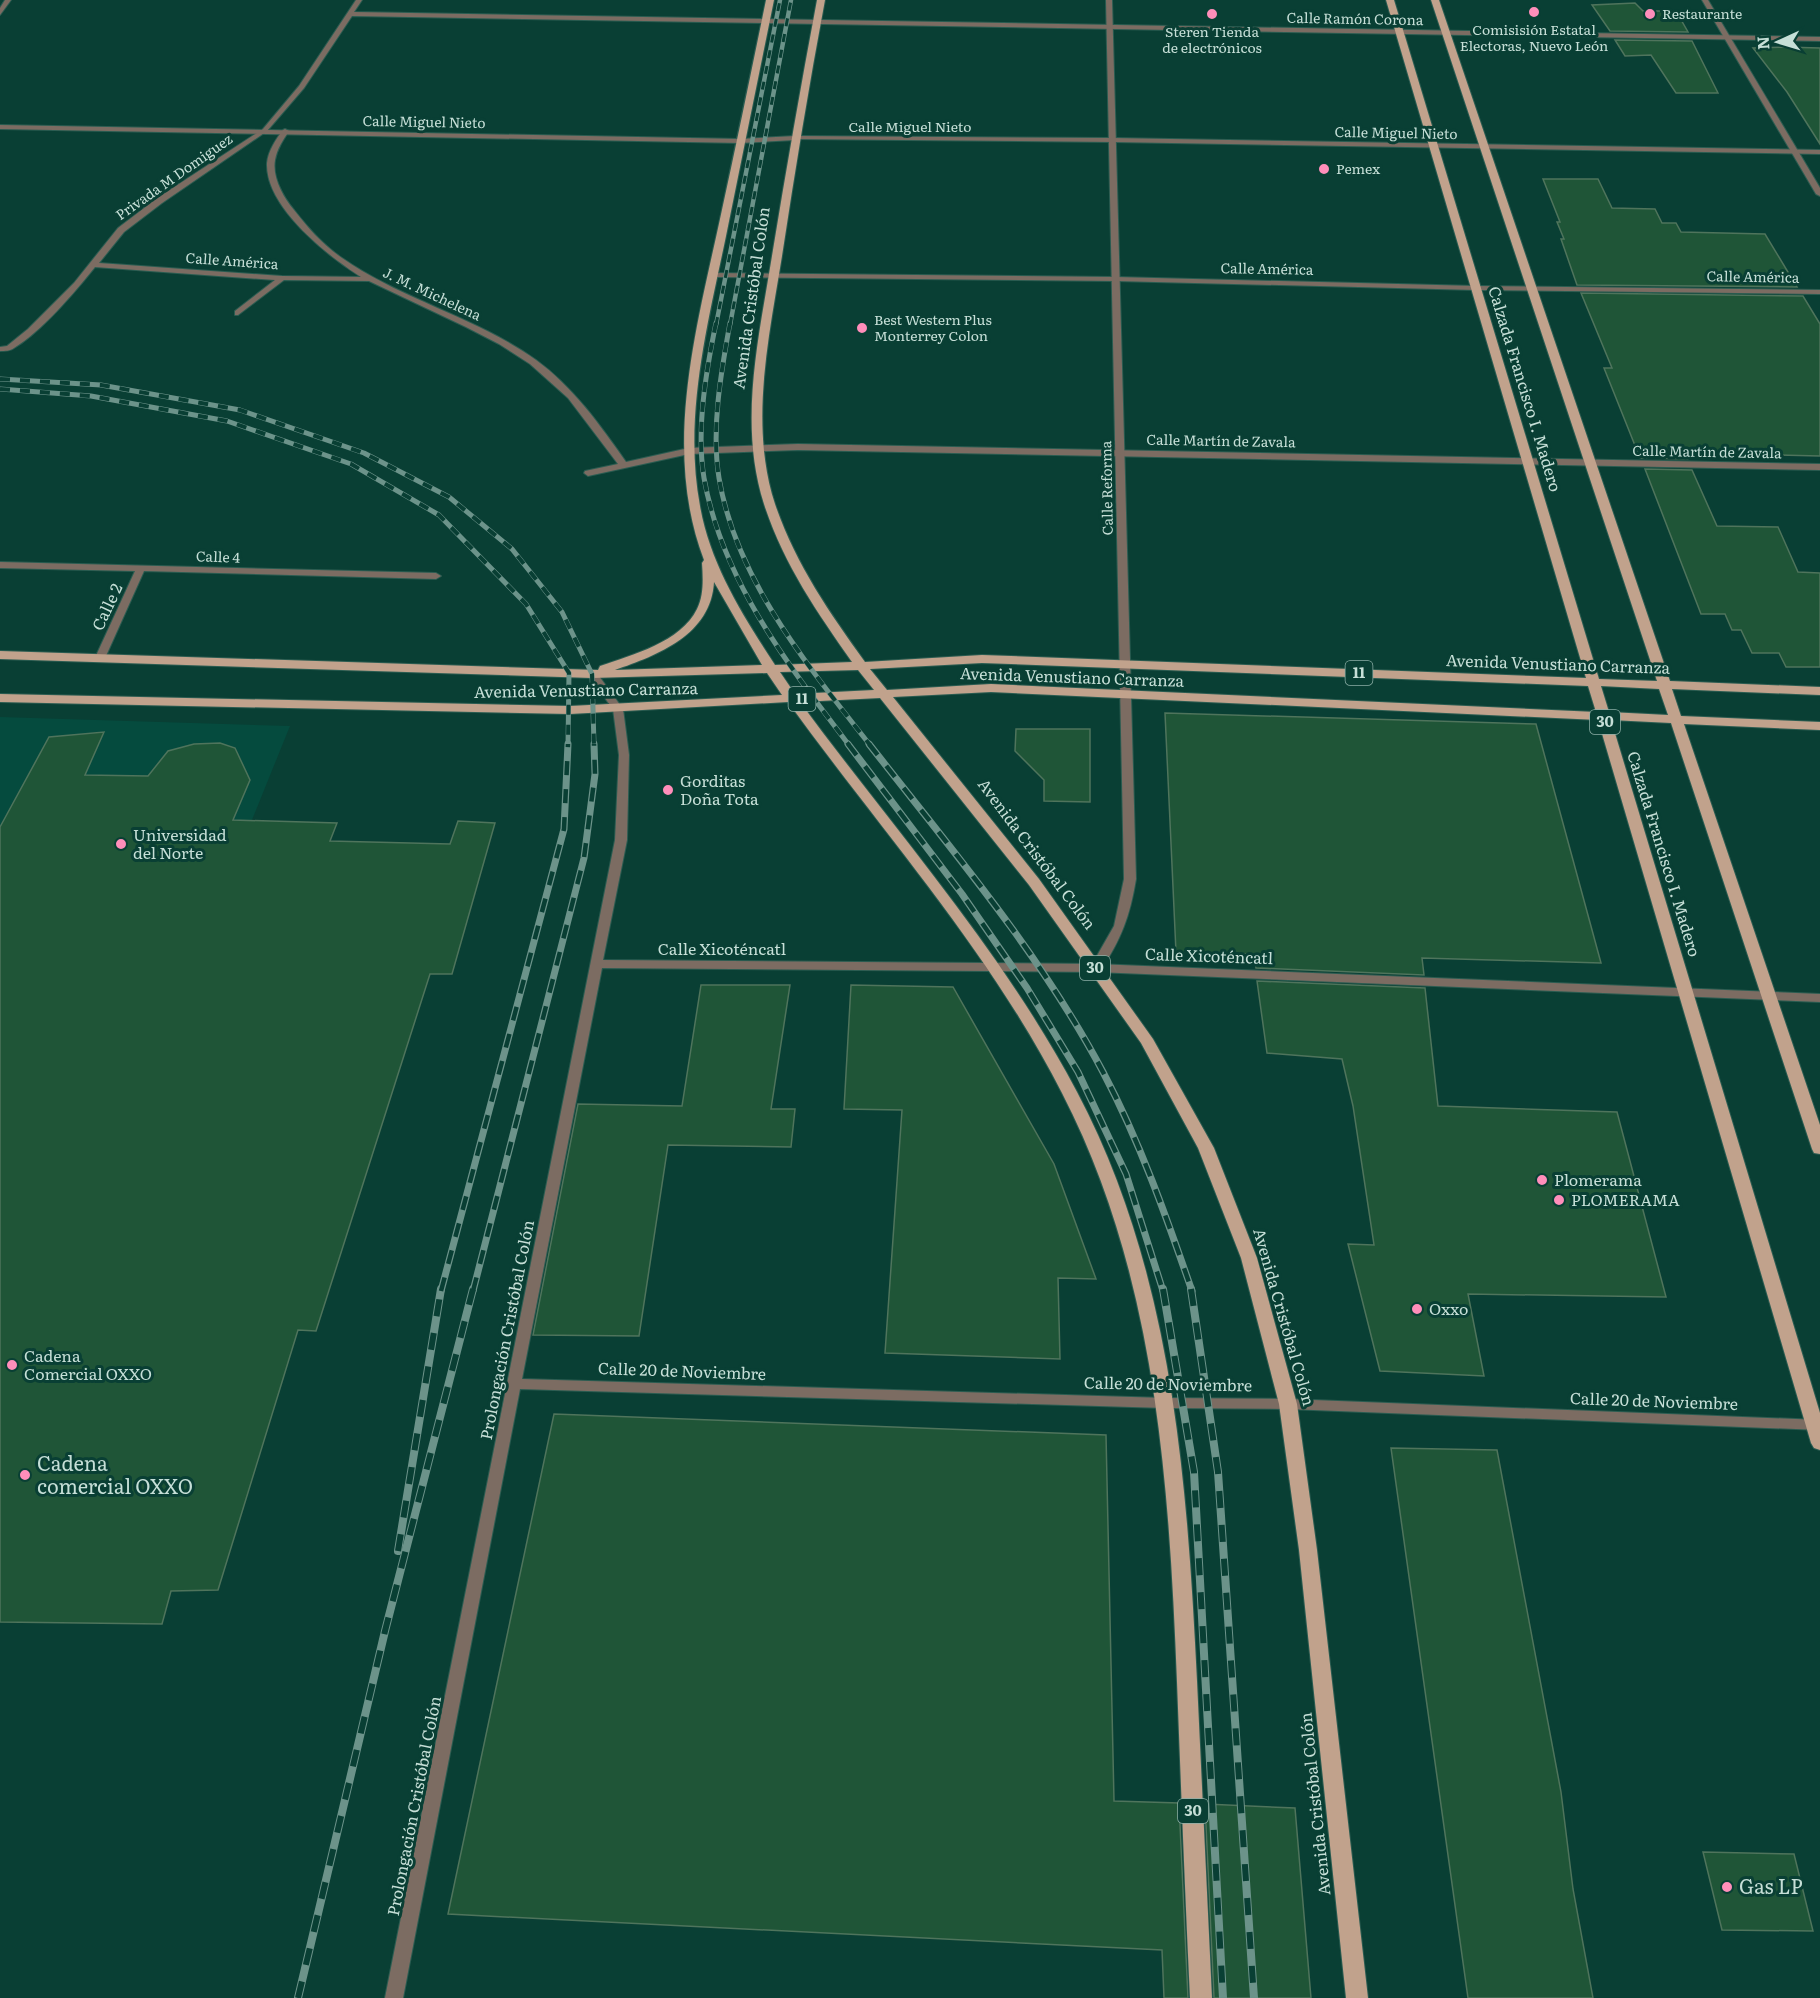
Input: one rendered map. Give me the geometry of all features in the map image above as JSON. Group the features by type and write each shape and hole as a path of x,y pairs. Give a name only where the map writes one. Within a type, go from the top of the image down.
{"main road":[{"name":"30","path":"770,0 704,312 695,374 689,451 692,492 708,560 770,669 913,855 1043,1042 1078,1109 1108,1177 1131,1243 1150,1321 1165,1403 1177,1508 1185,1624 1200,1998"},
{"name":"Avenida Cristóbal Colón","path":"821,0 795,138 762,352 757,407 758,447 769,502 787,551 822,610 861,666 1005,845 1148,1042 1206,1148 1249,1258 1288,1404 1308,1550 1357,1998"},
{"name":"Calzada Francisco I. Madero","path":"1390,0 1817,1425 1820,1443"},
{"path":"1435,0 1820,1149"},
{"path":"592,674 645,653 690,626 702,611 707,597 708,560"},
{"name":"Avenida Venustiano Carranza","path":"0,655 592,674 861,666 982,659 1820,692"},
{"name":"Avenida Venustiano Carranza","path":"0,698 454,709 618,709 991,688 1820,726"}],"street":[{"path":"0,14 8,0"},
{"name":"Privada M Domiguez","path":"0,349 9,348 31,331 94,265 121,230 265,130 291,103 359,0"},
{"name":"Calle Reforma","path":"1095,968 1116,939 1125,911 1130,879 1109,0"},
{"path":"1705,0 1820,194"},
{"name":"Calle Ramón Corona","path":"350,14 1820,39"},
{"name":"Calle Miguel Nieto","path":"0,127 265,130 741,141 795,138 1113,140 1820,152"},
{"name":"J. M. Michelena","path":"285,131 271,162 272,177 299,224 322,248 368,279 498,339 534,362 591,419 623,464"},
{"name":"Calle América","path":"94,265 282,278 368,279"},
{"name":"Calle América","path":"713,275 1116,279 1476,288 1820,292"},
{"path":"238,313 282,278"},
{"name":"Calle Martín de Zavala","path":"588,473 689,451 758,447 1120,452 1820,467"},
{"name":"Calle 4","path":"0,565 435,576"},
{"name":"Calle 2","path":"99,658 141,568"},
{"name":"Prolongación Cristóbal Colón","path":"394,1998 621,840 624,755 618,709 592,674"},
{"name":"Calle Xicoténcatl","path":"596,964 1095,968 1820,998"},
{"name":"Calle 20 de Noviembre","path":"515,1384 1165,1403 1288,1404 1817,1425"}],"shaded area":[{"name":"Universidad del Norte","path":"0,717 290,726 192,968 0,962"}],"building":[{"path":"1635,3 1643,11 1670,11 1676,18 1680,18 1688,32 1610,31 1592,5"},
{"path":"1615,40 1692,41 1718,93 1676,93 1651,55 1625,56"},
{"path":"1753,48 1820,48 1820,144 1787,92"},
{"path":"1543,179 1598,179 1612,208 1655,209 1662,223 1676,223 1681,232 1765,234 1797,287 1577,285 1561,239 1564,239 1557,222 1560,222"},
{"path":"1581,293 1803,296 1820,324 1820,456 1685,453 1688,459 1640,458 1604,368 1612,368"},
{"path":"1645,469 1692,470 1717,526 1778,527 1798,572 1820,573 1820,667 1786,667 1779,653 1752,653 1741,630 1732,630 1725,614 1701,614"},
{"path":"1165,713 1536,724 1601,963 1422,958 1424,975 1256,968 1254,954 1176,952"},
{"path":"1016,729 1090,729 1090,802 1044,801 1044,780 1015,751"},
{"path":"104,732 85,775 148,776 168,751 194,744 220,743 235,748 250,780 233,820 337,823 330,841 450,844 458,821 495,823 452,974 430,974 316,1331 298,1330 218,1590 171,1591 162,1624 0,1622 0,827 49,737"},
{"path":"1257,981 1425,988 1438,1106 1617,1112 1666,1297 1468,1294 1484,1376 1380,1371 1348,1244 1374,1245 1353,1106 1342,1059 1267,1053"},
{"path":"701,985 790,985 771,1109 795,1109 791,1147 668,1145 639,1336 533,1335 578,1104 682,1106"},
{"path":"851,985 953,987 1054,1164 1096,1279 1058,1278 1060,1359 885,1353 902,1110 844,1109"},
{"path":"554,1414 1106,1435 1114,1801 1179,1803 1188,1998 1164,1998 1162,1950 448,1914"},
{"path":"1391,1448 1497,1450 1561,1792 1573,1889 1593,1998 1468,1998"},
{"path":"1205,1804 1295,1808 1311,1998 1214,1998"},
{"path":"1703,1852 1794,1854 1813,1931 1722,1930"}],"railway":[{"path":"716,325 780,0"},
{"path":"730,325 791,0"},
{"path":"716,323 706,380 701,440 704,478 713,515 726,552 760,620 803,684 849,745"},
{"path":"730,323 720,381 716,440 719,478 728,516 741,552 778,620 799,653 870,745"},
{"path":"0,379 101,385 240,410 364,453 449,497 512,549 562,612 592,674 594,745"},
{"path":"0,389 91,396 227,421 351,464 439,515 526,604 569,673 568,745"},
{"path":"441,1291 564,829 568,744"},
{"path":"473,1291 584,858 595,774 594,744"},
{"path":"848,744 962,894 1027,988 1078,1072 1126,1174 1163,1291"},
{"path":"869,744 993,903 1051,985 1078,1028 1103,1072 1141,1152 1192,1291"},
{"path":"398,1551 441,1289"},
{"path":"298,1998 385,1631 473,1289"},
{"path":"1163,1289 1194,1472 1223,1998"},
{"path":"1191,1289 1218,1472 1254,1998"}],"place":[{"name":"Comisisión Estatal Electoras, Nuevo León","path":"1534,12"},
{"name":"Steren Tienda de electrónicos","path":"1212,14"},
{"name":"Restaurante","path":"1650,14"},
{"name":"Pemex","path":"1324,169"},
{"name":"Best Western Plus Monterrey Colon","path":"862,328"},
{"name":"Gorditas Doña Tota","path":"668,790"},
{"name":"Universidad del Norte","path":"121,844"},
{"name":"Plomerama","path":"1542,1180"},
{"name":"PLOMERAMA","path":"1559,1200"},
{"name":"Oxxo","path":"1417,1309"},
{"name":"Cadena Comercial OXXO","path":"12,1365"},
{"name":"Cadena comercial OXXO","path":"25,1475"},
{"name":"Gas LP","path":"1727,1887"}]}
